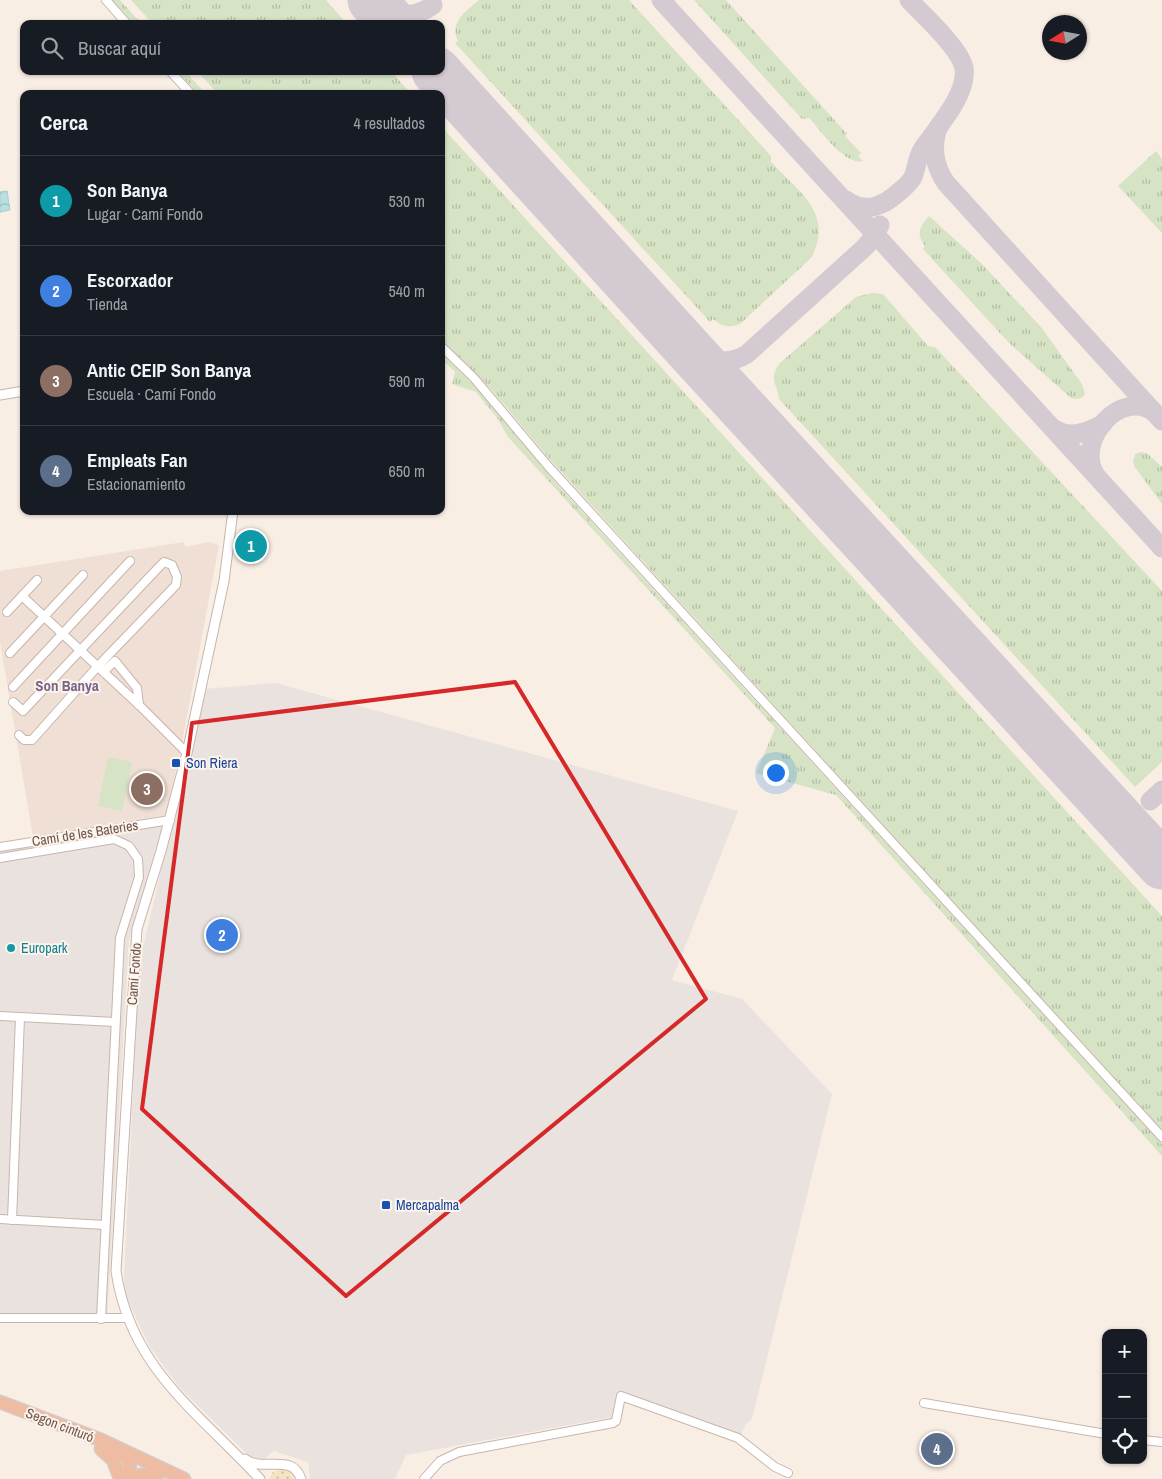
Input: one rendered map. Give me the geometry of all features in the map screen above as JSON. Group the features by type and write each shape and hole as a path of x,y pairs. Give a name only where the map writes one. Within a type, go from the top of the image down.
{"highway":[{"name":"Segon cinturó","path":"2,1406 67,1426 120,1448 184,1479"},
{"name":"Segon cinturó","path":"2,1406 135,1464"},
{"path":"2,1406 125,1455 135,1464 166,1479"},
{"path":"101,1449 113,1460 125,1479"},
{"path":"125,1479 122,1469 135,1464 136,1461 178,1479"},
{"path":"125,1479 146,1474 157,1479"}],"street":[{"path":"106,0 124,20"},
{"path":"174,75 187,90"},
{"path":"445,350 474,378 561,480 1162,1137"},
{"path":"0,395 20,392"},
{"name":"Camí Fondo","path":"232,515 224,581 187,754 170,820 137,929 116,1271 120,1296 127,1318 148,1358 164,1381 260,1479"},
{"path":"13,687 130,561"},
{"path":"13,702 23,711 164,562 172,564 177,577 176,585 101,669 32,740 24,740 18,735"},
{"path":"10,653 83,574"},
{"path":"7,612 37,580"},
{"path":"22,596 139,704 187,754"},
{"path":"101,669 114,661 137,688 139,704"},
{"name":"Camí de les Bateries","path":"0,847 170,820"},
{"path":"0,858 114,839 129,846 138,858 139,877 120,938 101,1319"},
{"path":"0,1016 115,1022"},
{"path":"12,1220 20,1017"},
{"path":"0,1219 105,1225"},
{"path":"0,1318 127,1318"},
{"path":"425,1479 440,1461 458,1452 613,1423 616,1421 621,1396 738,1438 775,1467 788,1473"},
{"path":"924,1403 1102,1433"},
{"path":"1147,1440 1162,1442"},
{"path":"236,1454 254,1464 286,1464 294,1468 301,1479"},
{"path":"264,1479 270,1468 279,1464"}],"highlighted area":[{"path":"515,682 706,999 346,1296 142,1109 192,723"}],"shaded area":[{"path":"184,542 185,547 209,542 219,545 183,738 166,815 33,837 0,642 0,571"},
{"name":"Mercapalma","path":"276,683 738,811 672,980 742,999 832,1094 752,1419 746,1424 741,1435 619,1392 612,1417 406,1455 395,1479 310,1479 308,1462 274,1451 264,1459 250,1457 179,1387 150,1347 125,1295 124,1278 139,964 204,689"},
{"path":"163,824 129,941 107,1323 0,1323 0,850"}],"green space":[{"path":"112,0 120,0 138,20 130,20"},
{"path":"131,0 326,0 344,20 149,20"},
{"path":"479,0 629,0 771,156 771,162 810,205 816,216 819,229 817,242 811,258 740,324 726,326 713,319 710,322 455,43 458,41 456,34 457,23 464,13"},
{"path":"694,0 726,0 847,134 845,136 861,153 858,156 863,161 856,161 841,153 809,118 802,119"},
{"path":"181,75 189,75 202,90 194,90"},
{"path":"201,75 394,75 408,90 214,90"},
{"path":"445,130 1162,916 1162,1131 547,456 490,388 445,344"},
{"path":"1156,151 1162,159 1162,233 1118,186"},
{"path":"929,216 981,263 1041,327 1082,384 1085,394 1082,397 1077,399 1071,398 1009,343 923,249 925,246 920,238 920,231"},
{"path":"872,293 883,294 928,346 935,347 1162,591 1162,762 1135,787 779,399 774,381 774,373 780,363 856,297"},
{"path":"445,357 479,390 554,481 1162,1144 1162,1156 836,795 756,773 775,728 508,437 498,419 476,392 452,384 455,372 445,363"},
{"path":"1141,452 1148,454 1162,467 1162,504 1134,466 1135,454"},
{"path":"108,757 132,762 122,811 98,806"}],"sand":[{"path":"281,1469 290,1472 294,1479 269,1479 273,1472"}],"water":[{"path":"7,191 10,210 0,212 0,192"}],"taxiway":[{"path":"661,0 1162,548"},
{"path":"846,200 861,207 874,206 888,201 907,185 913,177 921,151 950,110 961,89 964,68 956,51 941,32 909,0"},
{"path":"375,4 389,12 404,15 419,13 433,5"},
{"path":"939,126 935,141 935,155 936,163 946,183 1162,421"},
{"path":"693,354 720,361 733,360 747,354 864,248 874,237 880,225"},
{"path":"1095,474 1090,461 1091,446 1096,433 1105,421 1116,412 1128,407 1142,407 1155,413"},
{"path":"1053,428 1071,434 1090,430 1103,424"},
{"path":"1150,801 1162,790"}],"runway":[{"path":"372,0 390,20"},
{"path":"440,75 1162,865"}],"place":[{"name":"Son Banya","path":"251,546"},
{"name":"Son Riera","path":"176,763"},
{"name":"Antic CEIP Son Banya","path":"147,789"},
{"name":"Escorxador","path":"222,935"},
{"name":"Europark","path":"11,948"},
{"name":"Mercapalma","path":"386,1205"},
{"name":"Empleats Fan","path":"937,1449"}],"district":[{"name":"Son Banya","path":"67,685"}]}
